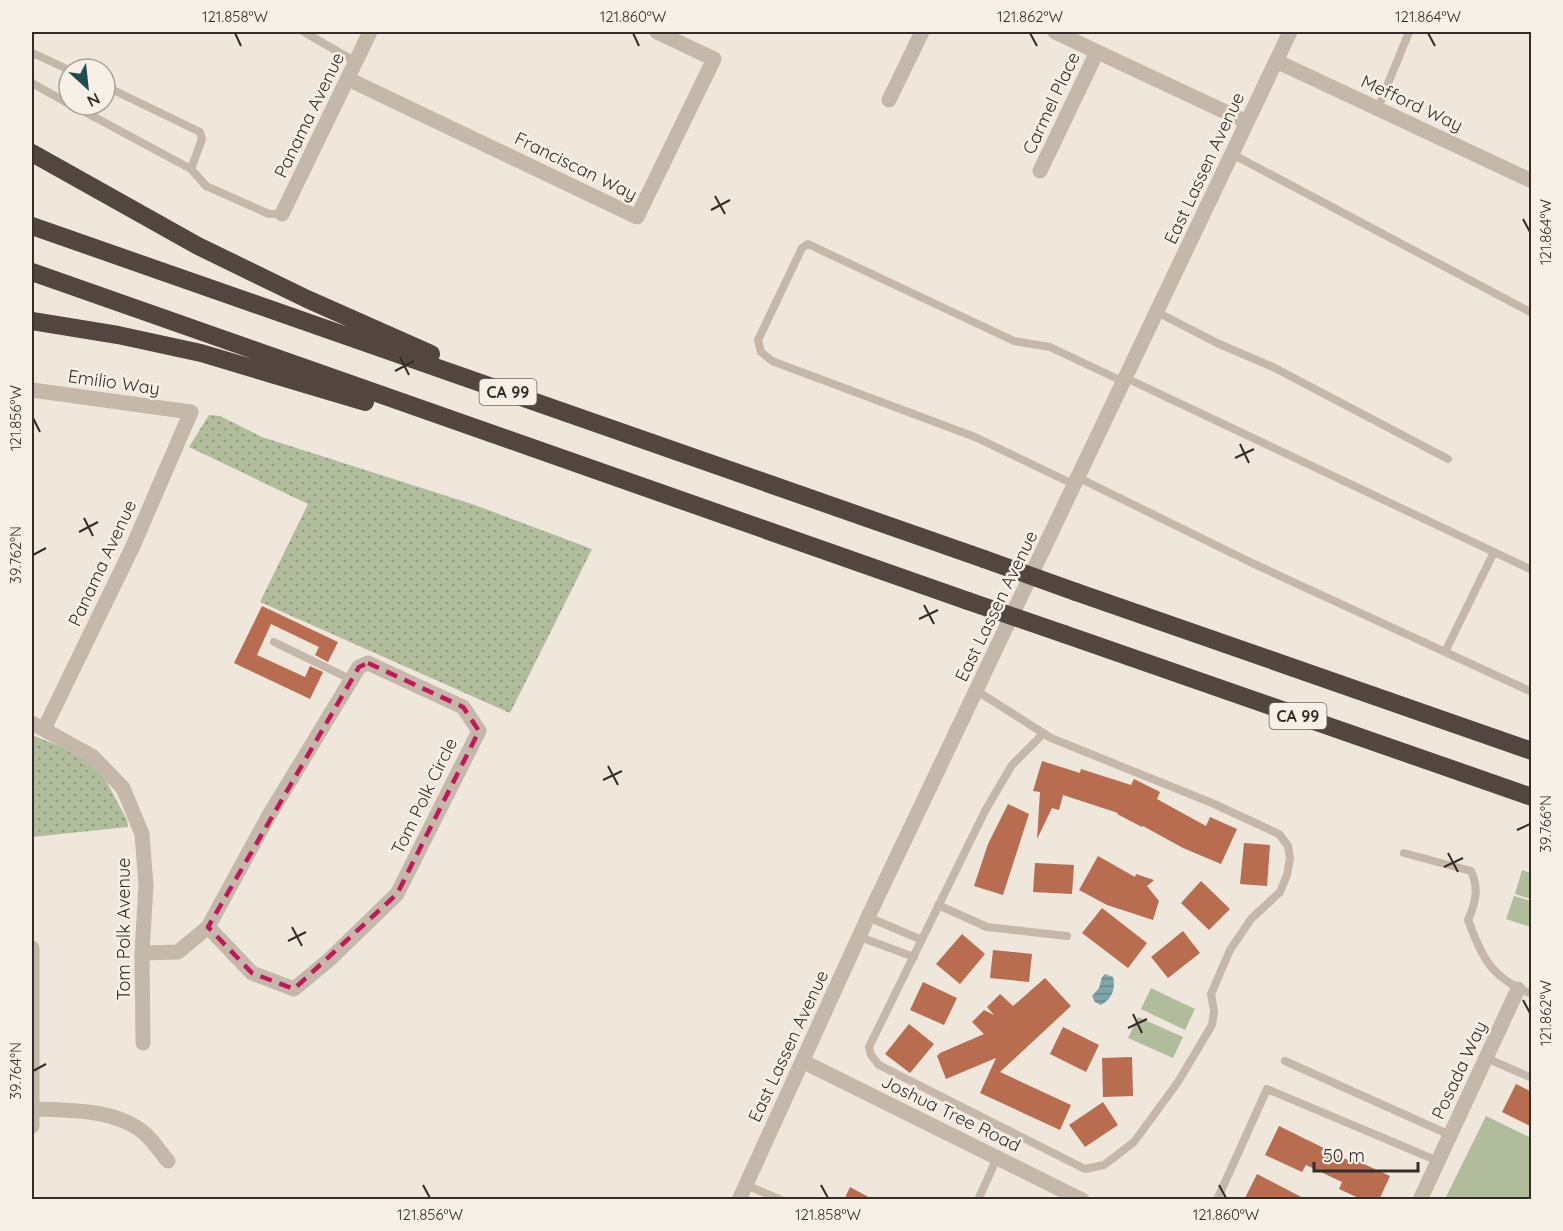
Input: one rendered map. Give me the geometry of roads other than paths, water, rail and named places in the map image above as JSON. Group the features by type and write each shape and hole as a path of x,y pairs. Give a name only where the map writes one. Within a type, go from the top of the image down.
{"highway":[{"path":"32,153 198,246 441,359 500,389"},
{"name":"CA 99","path":"32,226 1532,751"},
{"name":"CA 99","path":"32,272 1532,797"},
{"path":"32,321 118,335 201,353 390,409 410,406"}],"street":[{"name":"Panama Avenue","path":"282,214 370,32"},
{"name":"Franciscan Way","path":"348,78 637,217 714,59 657,32"},
{"path":"889,100 922,32"},
{"path":"1055,32 1247,122"},
{"name":"East Lassen Avenue","path":"739,1200 804,1062 868,917 1290,32"},
{"name":"Carmel Place","path":"1040,171 1097,52"},
{"name":"Mefford Way","path":"1276,61 1532,181"},
{"name":"Emilio Way","path":"32,390 191,412"},
{"name":"Panama Avenue","path":"38,726 133,546 191,412"},
{"name":"Tom Polk Circle","path":"142,953 178,952 208,927 268,817 359,667 368,663 382,668 463,707 478,731 398,894 330,959 294,989 252,973 208,927"},
{"name":"Tom Polk Avenue","path":"38,726 92,756 123,788 142,834 146,885 142,953 142,1042"},
{"path":"32,948 32,1126"},
{"name":"Posada Way","path":"1420,1200 1486,1058 1525,992"},
{"name":"Joshua Tree Road","path":"804,1062 1082,1200"},
{"path":"33,1109 68,1110 124,1122 144,1133 168,1161"}],"lane":[{"path":"304,32 356,62"},
{"path":"1378,108 1409,32"},
{"path":"32,56 35,54 57,64"},
{"path":"32,83 57,97"},
{"path":"117,92 200,132 202,139 191,169"},
{"path":"94,117 191,169 206,186 269,214 282,214"},
{"path":"1232,154 1532,313"},
{"path":"1532,570 1125,380 1050,347 1014,341 808,244 802,248 758,340 761,352 772,361 975,437 1077,481 1532,692"},
{"path":"1157,312 1217,343 1273,368 1448,459"},
{"path":"1445,652 1494,552"},
{"path":"274,642 350,679"},
{"path":"977,691 1007,708 1043,734 1212,803 1279,834 1288,846 1290,858 1287,875 1280,892 1251,919 1230,950 1211,994 1214,1011 1212,1025 1178,1082 1134,1142 1104,1165 1085,1169 879,1065 871,1055 869,1047 986,809 1012,765 1043,734"},
{"path":"1404,853 1471,871 1476,883 1475,903 1468,920 1479,949 1490,968 1525,992"},
{"path":"938,905 987,927 1067,936"},
{"path":"868,917 922,940"},
{"path":"860,937 914,957"},
{"path":"1486,1058 1532,1078"},
{"path":"1285,1061 1450,1135"},
{"path":"1217,1200 1268,1089 1438,1161"},
{"path":"978,1200 997,1158"},
{"path":"746,1185 781,1200"}],"water":[{"path":"1105,974 1113,977 1114,985 1112,993 1101,1005 1095,1002 1092,996 1099,988"}]}
